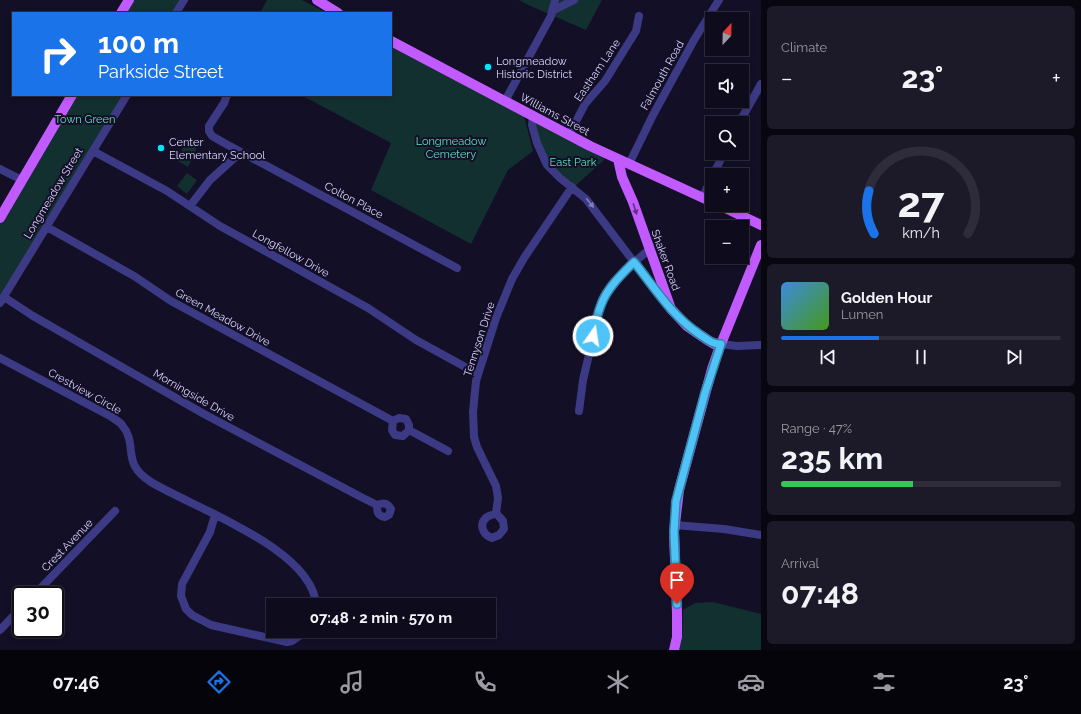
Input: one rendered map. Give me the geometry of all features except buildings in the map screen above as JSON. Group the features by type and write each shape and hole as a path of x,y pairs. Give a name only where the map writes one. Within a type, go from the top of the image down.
{"main road":[{"path":"122,12 129,0"},
{"path":"317,0 336,12"},
{"name":"Williams Street","path":"392,42 569,135 705,199"},
{"path":"0,218 71,96"},
{"name":"Shaker Road","path":"618,159 622,177 671,309 687,326 714,344 721,344"},
{"path":"734,212 761,225"},
{"path":"674,650 677,637 677,613 674,566 674,525 679,490 708,384 721,344 761,245"}],"street":[{"path":"177,12 184,0"},
{"path":"504,101 551,16 555,0"},
{"path":"552,11 574,0"},
{"name":"Falmouth Road","path":"629,164 653,114 694,40 719,0"},
{"name":"Eastham Lane","path":"569,135 586,104 605,81 636,31 639,16"},
{"path":"742,116 761,84"},
{"name":"Longmeadow Street","path":"2,300 125,96"},
{"name":"Colton Place","path":"226,96 224,103 211,124 209,131 215,137 457,268"},
{"path":"533,116 532,124 537,143 545,162 555,173 586,198 671,309"},
{"name":"Longfellow Drive","path":"93,150 144,178 220,226 368,308 416,340 478,374"},
{"path":"190,206 210,180 241,152"},
{"path":"0,169 22,180"},
{"name":"Tennyson Drive","path":"496,513 498,498 496,486 477,447 474,437 473,400 478,374 496,318 512,280 524,258 572,187"},
{"name":"Green Meadow Drive","path":"47,226 129,273 182,307 393,421 399,418 406,419 409,423 408,430 448,451"},
{"path":"579,411 583,380 601,304 612,286 634,262 649,250"},
{"name":"Morningside Drive","path":"2,300 28,313 190,406 340,487 377,505"},
{"path":"721,344 761,346"},
{"name":"Crestview Circle","path":"0,358 120,422 127,433 133,464 144,477 265,542 280,552 307,580 313,590 315,598"},
{"path":"393,421 391,428 395,435 403,436 408,430"},
{"name":"Crest Avenue","path":"43,586 115,511"},
{"path":"215,515 210,532 182,584 181,599 187,611 211,625 266,638"},
{"path":"674,525 724,529 761,535"},
{"path":"0,630 12,617"},
{"path":"267,638 289,642 296,638"}],"green space":[{"path":"129,0 184,0 177,12 122,12"},
{"path":"267,0 302,0 325,12 261,12"},
{"path":"519,0 602,0 586,30"},
{"name":"Longmeadow Cemetery","path":"392,48 524,116 533,151 508,170 471,244 371,190 391,143 303,96 392,96"},
{"name":"Town Green","path":"71,96 126,96 0,303 0,218"},
{"name":"East Park","path":"536,123 605,159 575,186 546,161 534,125"},
{"path":"189,137 194,140 196,150 188,167 176,160"},
{"path":"187,173 197,180 187,194 177,186"},
{"path":"713,602 761,614 761,650 679,650 682,637 683,610 695,603"}],"place":[{"name":"Longmeadow Historic District","path":"488,67"},
{"name":"Center Elementary School","path":"161,148"}],"route":[{"path":"593,336 601,304 607,293 634,262 664,301 684,323 714,344 721,344 705,393 676,501 674,566 677,604"}]}
